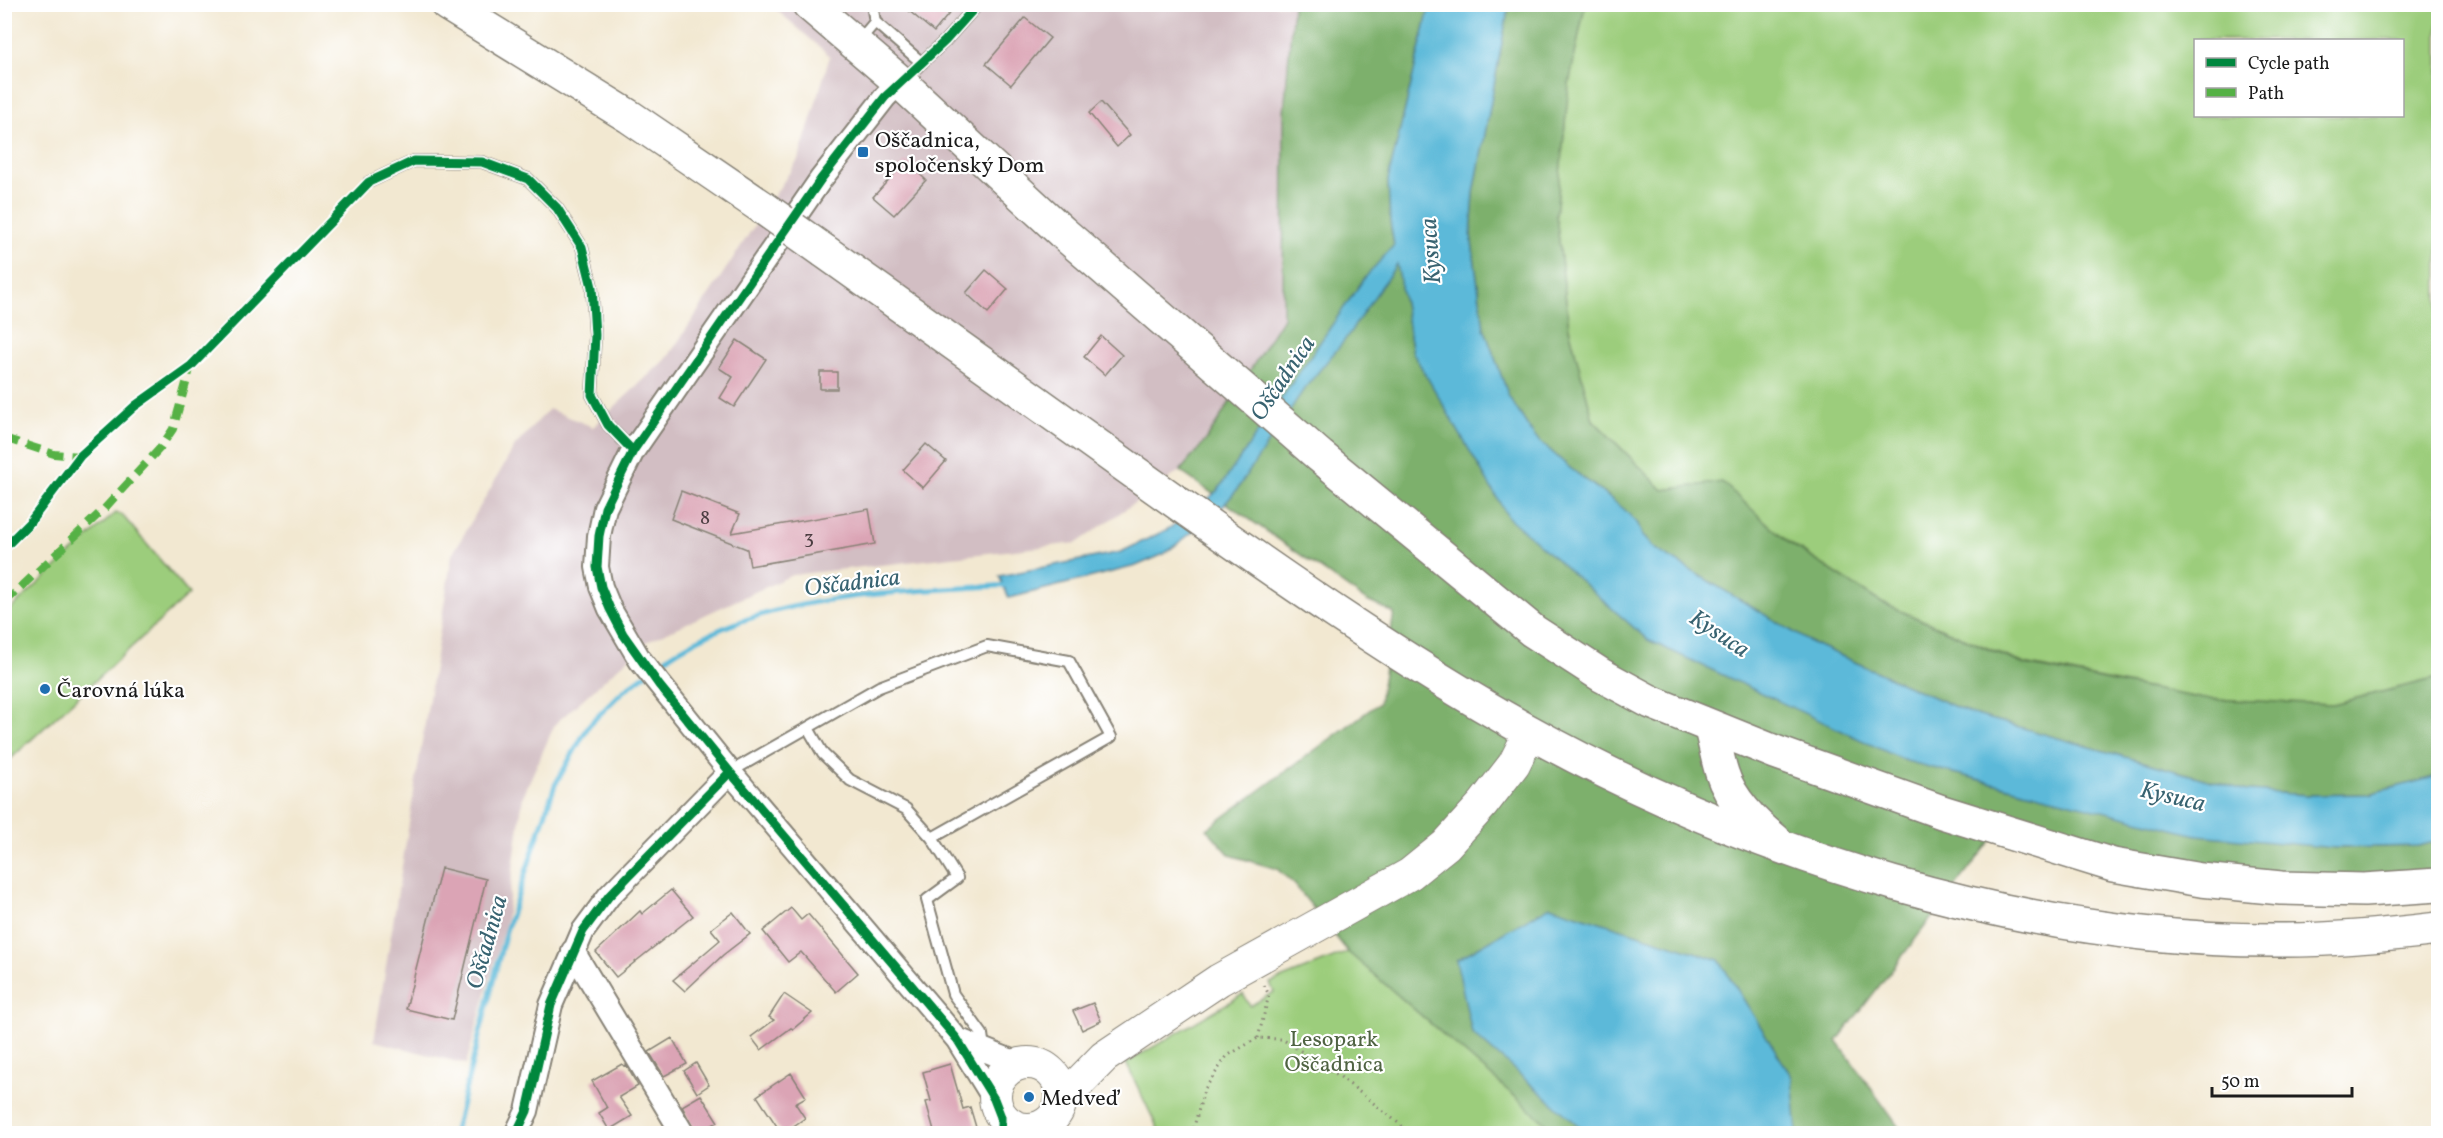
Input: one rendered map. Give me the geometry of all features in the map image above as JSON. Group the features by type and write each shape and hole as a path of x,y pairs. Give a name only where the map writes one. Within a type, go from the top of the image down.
{"main road":[{"path":"447,4 630,117 762,207 1223,535 1337,613 1446,683 1530,732 1657,795 1789,850 1952,899 2078,923 2213,938 2284,940 2379,936 2439,929"},
{"path":"810,4 865,33 911,73 1062,232 1320,456 1533,631 1601,675 1641,697 1775,752 1942,812 2113,865 2200,880 2280,888 2364,890 2439,885"},
{"path":"1710,726 1722,772 1737,800 1765,832 1789,850"},
{"path":"1737,800 1738,787 1751,763 1775,752"}],"street":[{"path":"911,73 885,97 821,179 633,451 605,508 599,536 597,567 601,587 610,609 640,660 730,772 957,1039 999,1117 1018,1129 1038,1131 1054,1117 1061,1101 1104,1057 1219,980 1410,874 1446,845 1483,804 1514,764 1530,732"},
{"path":"516,1134 527,1111 551,1005 583,931 609,896 730,772"},
{"path":"573,951 683,1134"},
{"path":"957,1039 1032,1066 1058,1082 1061,1101"},
{"path":"999,1117 995,1090 1003,1074 1083,1055 1104,1057"}],"lane":[{"path":"865,33 872,4"},
{"path":"911,73 978,4"},
{"path":"369,182 414,160 482,162 528,178 557,208 582,248 592,287 595,335 592,395 608,425 633,451"},
{"path":"730,772 879,687 987,646 1069,661 1111,737 932,838"},
{"path":"808,728 823,754 850,780 906,809 932,838 957,878 927,900 953,994 982,1034 984,1050"}],"path":[{"path":"1258,1038 1269,995 1264,984"},
{"path":"1192,1134 1204,1090 1227,1056 1258,1038 1282,1039 1338,1075 1412,1134"}],"shaded area":[{"path":"771,5 1293,5 1284,113 1283,318 1206,440 1180,471 1077,543 792,575 648,641 555,724 523,796 506,921 466,1064 374,1041 452,555 515,446 549,409 593,427 668,357 799,158 830,56"}],"green space":[{"path":"1293,5 1430,5 1388,180 1390,222 1413,353 1648,640 2335,848 2419,846 2438,841 2438,895 2218,888 1996,834 1837,1041 1903,1133 1557,1133 1348,952 1295,885 1277,869 1230,855 1207,829 1379,703 1394,613 1367,601 1180,471 1206,440 1283,318 1284,113"},
{"path":"1509,5 1585,5 1569,84 1556,215 1569,328 1593,420 1663,490 1722,482 1789,543 1880,602 2025,665 2204,699 2333,704 2438,678 2438,776 2369,794 2308,795 2247,791 1969,713 1810,642 1655,549 1642,535 1638,524 1607,495 1570,468 1534,436 1509,397 1484,328 1471,235 1474,193"},
{"path":"1585,5 2438,5 2438,678 2333,704 2204,699 2025,664 1880,602 1789,543 1722,483 1663,490 1593,420 1569,328 1556,215 1569,84"},
{"name":"Čarovná lúka","path":"115,513 122,515 189,594 5,764 5,614"},
{"name":"Lesopark Oščadnica","path":"1348,952 1557,1133 1160,1133 1126,1063 1243,994 1250,1006 1274,992 1270,983"}],"water":[{"name":"Kysuca","path":"1430,5 1509,5 1474,193 1471,235 1484,328 1509,397 1534,436 1570,468 1624,509 1638,524 1642,535 1655,549 1810,642 1969,713 2247,791 2308,795 2369,794 2438,776 2438,841 2419,846 2335,848 2197,835 1906,761 1648,640 1508,517 1413,353 1397,264 1344,341 1304,389 1236,491 1217,513 1164,554 1136,566 1009,598 999,576 1121,552 1168,529 1218,490 1363,280 1394,245 1390,222 1388,180"},
{"path":"1550,906 1719,960 1792,1077 1797,1133 1587,1133 1472,1033 1456,960"}],"building":[{"path":"901,4 957,4 934,32"},
{"path":"1025,18 1050,38 1011,85 986,64"},
{"path":"1101,102 1130,135 1117,147 1089,113"},
{"path":"906,161 926,180 894,215 873,197"},
{"path":"986,270 1008,289 988,313 966,293"},
{"path":"1101,336 1122,355 1105,375 1084,357"},
{"path":"737,340 766,359 734,407 720,398 733,377 719,368"},
{"path":"820,372 837,372 837,389 820,389"},
{"path":"926,444 946,461 923,488 903,470"},
{"path":"681,491 740,514 732,533 869,509 875,544 750,566 747,549 671,519"},
{"path":"441,868 486,879 452,1020 406,1009"},
{"path":"671,890 693,916 616,977 596,952 640,911 642,914"},
{"path":"791,908 801,920 808,914 858,973 836,992 801,952 788,962 763,931"},
{"path":"733,912 750,934 723,955 685,991 673,980 720,940 711,929"},
{"path":"784,994 812,1013 761,1050 751,1037 774,1020 769,1017"},
{"path":"1093,1003 1101,1021 1082,1030 1073,1011"},
{"path":"672,1038 687,1064 664,1076 649,1052"},
{"path":"696,1063 709,1085 697,1093 684,1071"},
{"path":"622,1064 626,1065 638,1086 619,1097 632,1116 609,1130 599,1113 607,1108 592,1081"},
{"path":"950,1064 963,1109 970,1107 978,1134 935,1134 926,1102 931,1101 923,1072"},
{"path":"791,1073 806,1097 795,1103 805,1118 782,1134 757,1096"},
{"path":"701,1095 718,1122 696,1134 682,1106"}],"waterway":[{"name":"Oščadnica","path":"653,668 692,643 734,624 778,610 870,595 1009,585"},
{"name":"Oščadnica","path":"454,1134 506,931 555,785 589,725 622,692 646,674"}],"marked path":[{"path":"4,603 104,509 161,447 173,429 191,366"},
{"path":"4,438 54,454 80,456"}],"cycle path":[{"path":"978,4 945,41 885,97 821,179 633,451 605,508 599,536 597,567 601,587 623,634 659,685 957,1039 994,1099 1001,1117 1001,1134"},
{"path":"4,548 30,522 80,456 135,406 191,366 369,182 414,161 482,162 528,179 557,208 582,247 592,287 595,335 592,395 608,425 633,451"},
{"path":"516,1134 527,1111 551,1005 583,931 609,896 730,772"}],"place":[{"name":"Oščadnica, spoločenský Dom","path":"863,152"},
{"name":"Čarovná lúka","path":"45,689"},
{"name":"Medveď","path":"1029,1097"}]}
